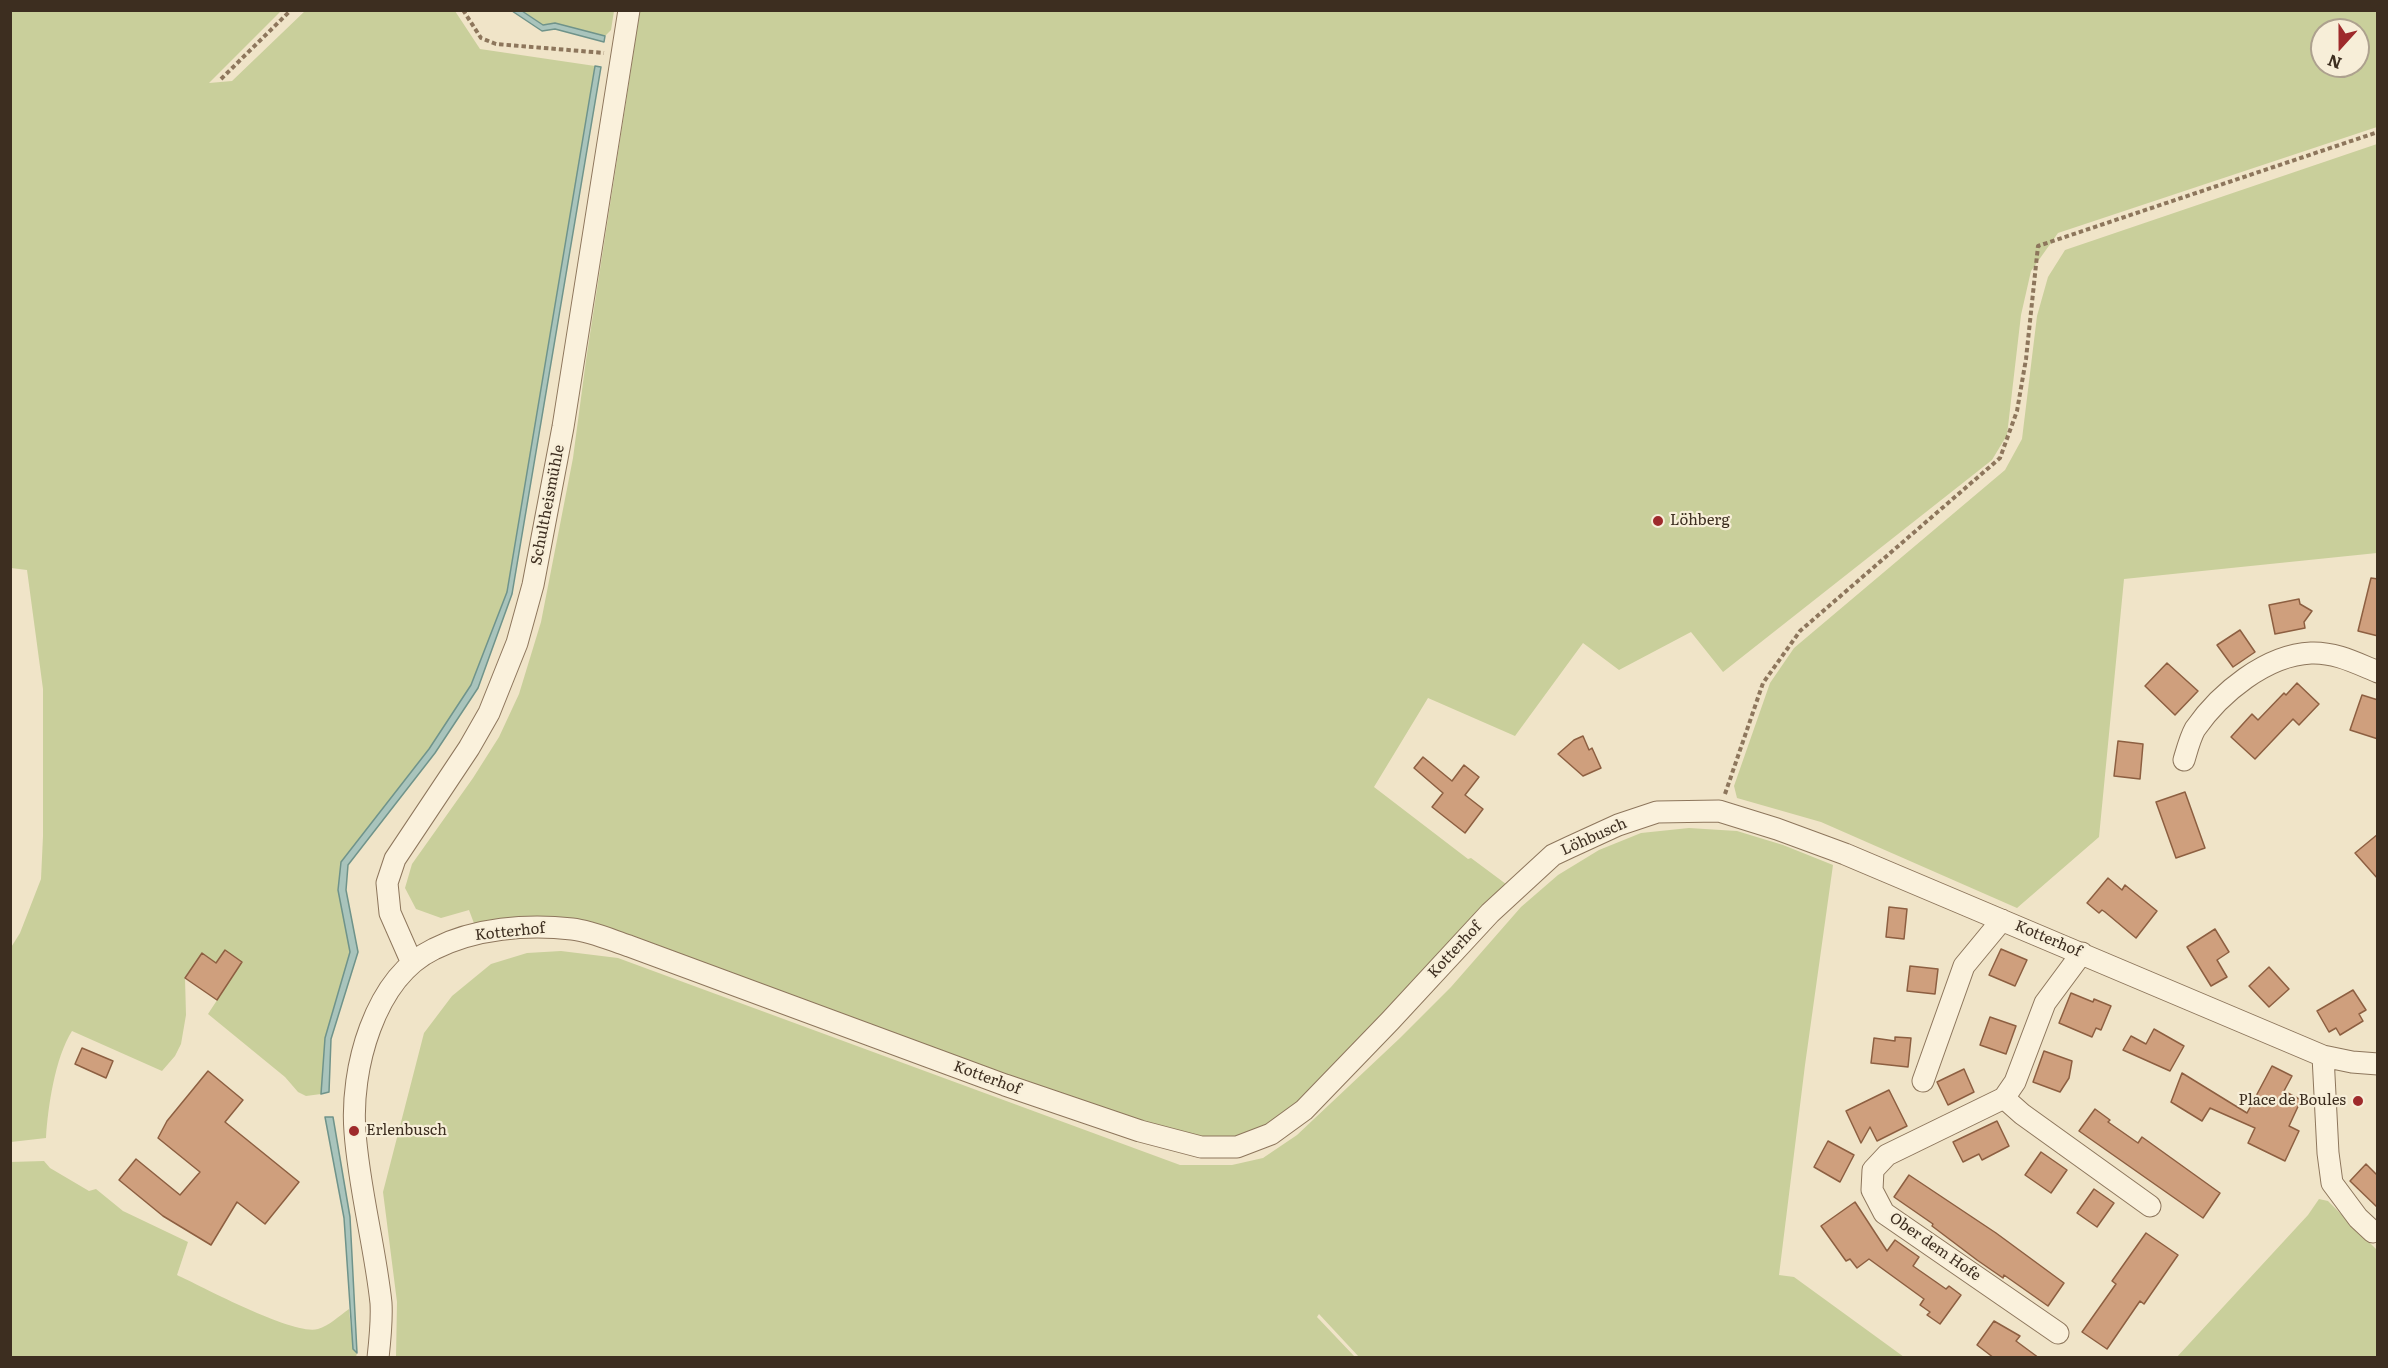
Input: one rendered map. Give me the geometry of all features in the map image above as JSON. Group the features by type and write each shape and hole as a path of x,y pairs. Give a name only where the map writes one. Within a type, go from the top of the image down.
{"street":[{"name":"Schultheismühle","path":"412,963 390,913 387,883 394,858 469,748 489,713 517,643 533,585 562,427 629,10"},
{"path":"2184,760 2194,731 2216,704 2246,678 2271,664 2293,655 2331,654 2378,672"},
{"name":"Kotterhof","path":"1719,811 1778,829 1845,854 2323,1056 2378,1064"},
{"name":"Löhbusch","path":"1490,913 1553,855 1618,825 1657,812 1719,811"},
{"name":"Kotterhof","path":"378,1357 381,1305 354,1131 359,1062 375,1013 390,990 412,963 433,949 476,933 534,926 574,929 629,946 1140,1131 1201,1147 1237,1147 1271,1134 1304,1110 1490,913"},
{"path":"1923,1081 1964,966 2002,920"},
{"path":"2082,953 2044,1003 2015,1082 2004,1098 2022,1114 2150,1206"},
{"path":"2323,1056 2328,1153 2332,1183 2358,1218 2373,1232"},
{"name":"Ober dem Hofe","path":"2004,1098 1887,1155 1873,1170 1872,1191 1884,1213 2058,1332"}],"path":[{"path":"221,79 291,10"},
{"path":"463,10 481,38 496,44 622,55"},
{"path":"1719,811 1763,683 1800,630 2000,458 2017,411 2026,359 2038,246 2378,132"}],"green space":[{"path":"306,10 455,11 480,49 595,66 507,592 471,685 429,749 341,862 338,890 350,952 325,1038 321,1094 306,1096 298,1092 285,1077 208,1014 242,962 225,950 216,963 202,953 185,978 186,1015 181,1044 175,1056 162,1071 72,1031 57,1068 46,1138 11,1142 10,949 20,933 41,879 43,689 27,570 11,568 11,11 281,11 209,83 232,81"},
{"path":"522,11 614,11 611,30 605,36 555,23 543,25"},
{"path":"640,11 2377,11 2377,127 2058,233 2031,271 2021,315 2007,435 1992,460 1723,672 1691,632 1619,670 1583,643 1515,736 1428,698 1374,787 1468,859 1471,858 1510,887 1387,1020 1267,1131 1201,1143 628,941 475,926 469,910 441,918 416,909 405,888 412,864 499,737 519,694 541,622 573,458"},
{"path":"2377,144 2377,553 2124,579 2099,837 2017,908 1821,822 1737,798 1734,786 1770,683 1794,648 2005,470 2022,439 2037,316 2048,277 2065,250"},
{"path":"1689,828 1737,831 1783,845 1833,865 1779,1275 1794,1277 1904,1357 1359,1357 1319,1314 1317,1317 1355,1357 396,1357 397,1302 383,1192 424,1033 452,996 491,964 527,953 561,951 618,958 1180,1165 1232,1165 1263,1158 1297,1135 1400,1038 1451,987 1521,907 1558,875 1599,850 1641,833"},
{"path":"44,1161 50,1168 89,1191 96,1189 123,1211 188,1242 177,1275 248,1309 306,1329 322,1328 349,1309 353,1349 357,1353 356,1357 11,1357 10,1162"},
{"path":"2319,1199 2328,1201 2377,1250 2377,1357 2176,1358 2308,1215"}],"water":[{"path":"512,11 522,11 543,25 555,23 605,36 604,42 555,29 542,31"},
{"path":"595,66 601,67 512,594 478,688 435,753 348,865 346,890 358,952 331,1039 329,1092 321,1094 325,1038 350,952 338,890 341,862 429,749 471,685 507,592"},
{"path":"325,1117 333,1117 350,1217 357,1353 353,1349 344,1218"}],"building":[{"path":"2371,578 2378,579 2378,636 2358,631"},
{"path":"2299,599 2300,604 2312,611 2304,622 2305,628 2275,634 2269,605"},
{"path":"2240,630 2255,652 2233,667 2217,645"},
{"path":"2167,663 2198,691 2175,715 2145,686"},
{"path":"2297,683 2319,704 2299,725 2293,719 2255,759 2231,737 2252,714 2258,720"},
{"path":"2362,695 2378,700 2378,739 2350,730"},
{"path":"1583,736 1589,750 1592,748 1601,768 1583,776 1558,754 1574,740"},
{"path":"2118,741 2143,744 2140,779 2114,776"},
{"path":"1423,757 1452,781 1464,765 1479,777 1465,795 1483,809 1465,833 1432,807 1443,793 1414,768"},
{"path":"2185,792 2205,848 2176,858 2156,802"},
{"path":"2378,834 2378,879 2355,853"},
{"path":"2108,878 2122,890 2125,885 2157,911 2136,938 2105,912 2102,910 2099,913 2087,903"},
{"path":"1889,907 1907,909 1904,939 1886,937"},
{"path":"2215,929 2229,952 2217,960 2227,977 2211,986 2187,947"},
{"path":"2001,949 2027,960 2015,986 1989,975"},
{"path":"225,950 242,962 217,1000 185,978 202,953 216,963"},
{"path":"1910,966 1938,969 1935,994 1907,991"},
{"path":"2269,967 2289,989 2269,1007 2249,986"},
{"path":"2353,990 2366,1010 2359,1014 2363,1021 2340,1035 2336,1028 2329,1032 2317,1011"},
{"path":"2071,993 2111,1006 2101,1030 2096,1028 2092,1037 2059,1023"},
{"path":"1990,1017 2016,1026 2006,1054 1980,1045"},
{"path":"2154,1029 2184,1046 2170,1071 2123,1050 2131,1036 2146,1044"},
{"path":"1895,1037 1911,1038 1908,1067 1871,1063 1874,1038 1895,1041"},
{"path":"82,1048 113,1061 106,1078 75,1064"},
{"path":"2044,1051 2072,1061 2069,1078 2060,1092 2033,1082"},
{"path":"2272,1066 2292,1076 2284,1091 2301,1100 2289,1126 2299,1131 2285,1161 2248,1143 2255,1128 2210,1108 2202,1121 2171,1102 2182,1073 2247,1113"},
{"path":"1964,1069 1974,1092 1948,1105 1937,1082"},
{"path":"208,1071 243,1100 225,1122 299,1182 265,1224 237,1202 211,1245 163,1216 119,1180 136,1159 180,1195 200,1172 158,1138 167,1121"},
{"path":"1889,1090 1907,1126 1877,1141 1870,1127 1861,1143 1846,1111"},
{"path":"2095,1109 2110,1120 2108,1122 2138,1143 2142,1137 2220,1193 2203,1218 2079,1131"},
{"path":"1997,1121 2009,1146 1982,1160 1979,1154 1963,1162 1953,1142"},
{"path":"1828,1141 1854,1155 1840,1182 1814,1167"},
{"path":"2041,1152 2067,1170 2051,1193 2025,1175"},
{"path":"2366,1164 2378,1176 2378,1208 2350,1181"},
{"path":"1909,1175 1996,1233 2064,1283 2048,1306 2004,1275 2003,1278 1977,1260 1932,1226 1933,1224 1894,1197"},
{"path":"2094,1189 2114,1203 2097,1227 2077,1213"},
{"path":"1855,1202 1887,1251 1895,1240 1919,1257 1913,1266 1946,1289 1949,1286 1961,1295 1940,1324 1927,1315 1930,1312 1920,1305 1924,1299 1869,1259 1857,1268 1850,1259 1846,1261 1821,1226"},
{"path":"2146,1233 2178,1255 2144,1304 2140,1301 2107,1349 2082,1332 2116,1284 2112,1281"},
{"path":"1994,1321 2020,1336 2016,1341 2039,1358 1994,1358 1977,1345"}],"place":[{"name":"Löhberg","path":"1658,521"},
{"name":"Place de Boules","path":"2358,1101"},
{"name":"Erlenbusch","path":"354,1131"}]}
